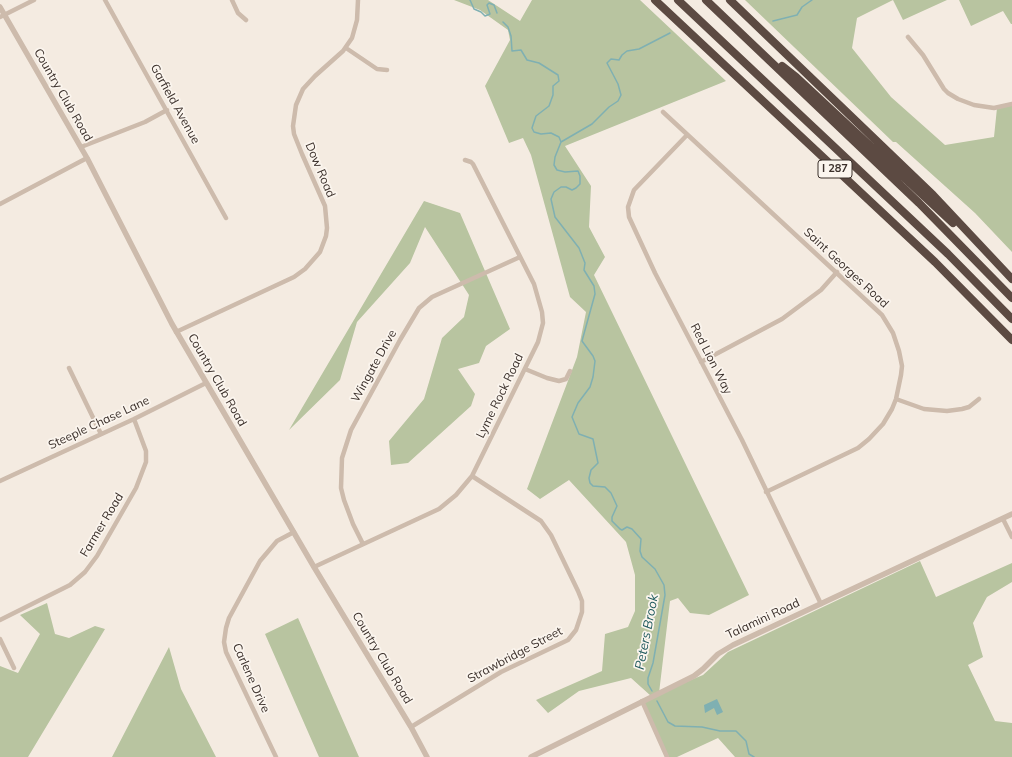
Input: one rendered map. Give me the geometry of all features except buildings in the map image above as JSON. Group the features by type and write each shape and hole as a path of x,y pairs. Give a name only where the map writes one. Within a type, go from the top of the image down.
{"highway":[{"name":"I 287","path":"655,0 935,262 1012,340"},
{"name":"I 287","path":"678,0 936,243 1012,319"},
{"name":"I 287","path":"706,0 919,203 1012,298"},
{"path":"730,0 933,195 1012,279"},
{"path":"744,36 796,77 965,234 977,242"}],"street":[{"path":"2,16 34,0"},
{"name":"Garfield Avenue","path":"105,0 226,218"},
{"path":"232,0 238,13 246,20"},
{"name":"Dow Road","path":"176,332 294,277 305,270 320,252 326,236 327,228 325,206 297,141 293,126 296,106 307,83 344,51 352,38 357,20 358,0"},
{"name":"Country Club Road","path":"0,7 2,16 87,158 176,332 411,727 427,757"},
{"path":"908,37 923,55 948,93 958,99 974,105 994,108 1012,104"},
{"path":"346,48 377,69 387,70"},
{"path":"81,147 145,122 167,110"},
{"name":"Saint Georges Road","path":"663,112 882,315 893,333 899,351 902,366 896,399 883,424 869,439 858,448 766,492"},
{"name":"Red Lion Way","path":"687,135 634,190 628,207 629,217 655,274 701,362 821,604"},
{"path":"0,204 87,158"},
{"name":"Lyme Rock Road","path":"314,566 446,504 456,495 472,476 525,369 542,331 542,312 534,284 473,164 465,160"},
{"name":"Wingate Drive","path":"363,544 353,524 341,488 342,458 351,430 396,347 419,308 432,297 520,257"},
{"path":"701,362 782,319 821,290 836,272"},
{"path":"69,368 101,434"},
{"path":"525,369 559,381 566,379 570,371"},
{"name":"Steeple Chase Lane","path":"0,481 134,419 206,383"},
{"path":"896,399 924,409 947,410 962,409 980,399"},
{"name":"Farmer Road","path":"0,620 70,585 85,572 97,556 136,488 146,462 146,451 134,419"},
{"name":"Strawbridge Street","path":"411,727 501,672 568,640 580,623 583,607 580,596 551,535 541,521 472,476"},
{"name":"Talamini Road","path":"531,757 694,676 718,654 733,645 1012,514"},
{"path":"1003,519 1012,537"},
{"name":"Carlene Drive","path":"276,757 226,652 224,642 229,618 260,561 276,541 294,532"},
{"path":"0,639 14,668"},
{"path":"642,701 667,757"}],"green space":[{"path":"454,0 488,0 520,21 532,0 640,0 726,81 565,146 591,186 589,227 605,257 594,275 749,595 709,615 690,613 678,598 670,601 659,693 703,675 728,652 920,561 936,597 1012,563 1012,582 987,597 973,623 983,657 968,665 995,721 1012,723 1012,757 735,757 718,738 677,757 669,757 641,701 651,696 631,678 579,691 548,713 536,700 602,671 605,634 628,627 635,611 635,575 626,542 569,480 540,499 527,489 577,357 586,312 570,297 531,155 523,138 509,143 485,86 510,40 508,30 480,10"},
{"path":"745,0 893,0 857,18 852,48 891,97 945,145 994,137 997,108 1012,103 1012,252 975,213 896,142 893,142"},
{"path":"893,0 947,0 903,20"},
{"path":"959,0 1012,0 1012,24 1003,11 971,26"},
{"path":"424,201 460,213 510,329 486,346 479,363 458,369 475,394 471,406 408,463 391,465 389,441 424,399 442,338 464,317 469,295 425,227 410,263 357,322 340,380 289,430"},
{"path":"47,603 55,634 69,638 95,626 105,629 28,757 0,757 0,666 18,673 40,634 20,615"},
{"path":"298,618 359,757 319,757 265,634"},
{"path":"169,647 181,689 216,757 112,757"}],"water":[{"path":"717,699 723,712 717,715 714,708 705,713 704,705"}],"waterway":[{"name":"Peters Brook","path":"470,0 474,9 481,12 485,16 490,14 487,5 489,3 494,5 497,13"},
{"path":"773,21 797,15 802,7 812,0"},
{"name":"Peters Brook","path":"503,22 508,27 511,36 512,51 521,50 527,60 539,63 558,75 559,81 553,86 553,95 549,106 536,116 532,128 534,132 541,134 551,133 559,137 561,142 555,157 554,165 557,170 565,172 578,171 580,176 580,184 576,188 572,190 566,187 561,187 554,192 551,199 555,217 579,248 585,263 584,270 594,286 595,294 582,341 595,361 593,377 590,387 578,403 572,417 579,434 593,439 598,463 591,470 589,478 590,483 593,486 605,487 611,493 617,506 612,517 612,521 622,530 627,527 632,529 641,539 640,551 642,557 655,569 664,585 665,595 653,663 648,678 648,684 652,691"},
{"path":"561,142 592,124 609,107 618,101 621,95 618,84 607,63 611,59 619,60 627,51 639,49 670,33"},
{"name":"Peters Brook","path":"657,701 668,722 675,726 702,727 720,731 736,731 746,741 749,754 754,757"}]}
